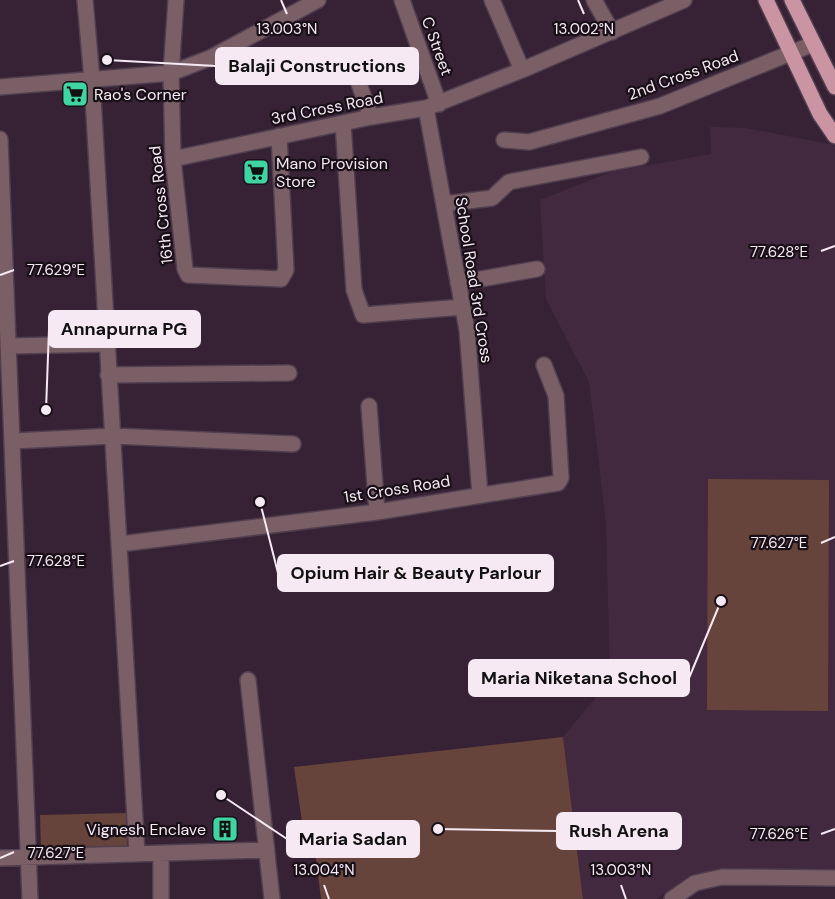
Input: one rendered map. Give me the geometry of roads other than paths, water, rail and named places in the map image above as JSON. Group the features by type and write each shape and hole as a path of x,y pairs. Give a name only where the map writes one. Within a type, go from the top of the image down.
{"main road":[{"path":"766,0 820,114 835,136"},
{"path":"792,0 835,87"}],"street":[{"path":"85,0 92,80 137,854"},
{"name":"16th Cross Road","path":"176,0 171,73 173,159 185,269 188,275 281,279 286,270 279,136"},
{"path":"0,87 171,73 210,58 318,0"},
{"name":"C Street","path":"402,0 432,106"},
{"path":"492,0 522,70"},
{"path":"594,0 612,32"},
{"name":"3rd Cross Road","path":"173,159 432,106 684,0"},
{"name":"2nd Cross Road","path":"504,140 529,142 660,106 813,44"},
{"path":"354,70 371,117"},
{"name":"School Road 3rd Cross","path":"432,106 444,204 463,307 480,495"},
{"path":"343,123 354,290 363,315 463,307"},
{"path":"0,139 30,899"},
{"path":"444,204 492,198 509,182 641,157"},
{"path":"458,283 537,269"},
{"path":"8,345 106,344"},
{"name":"1st Cross Road","path":"120,544 376,512 559,482 556,396 544,364"},
{"path":"108,375 290,373"},
{"path":"369,406 376,512"},
{"path":"13,441 113,436 293,444"},
{"path":"248,680 272,899"},
{"path":"0,858 267,850"},
{"path":"161,854 161,899"},
{"path":"672,899 695,883 722,877 835,878"}],"place":[{"name":"Balaji Constructions","path":"107,60"},
{"name":"Rao's Corner","path":"75,94"},
{"name":"Mano Provision Store","path":"256,172"},
{"name":"Annapurna PG","path":"46,410"},
{"name":"Opium Hair & Beauty Parlour","path":"260,502"},
{"name":"Maria Niketana School","path":"721,601"},
{"name":"Maria Sadan","path":"221,795"},
{"name":"Vignesh Enclave","path":"225,829"},
{"name":"Rush Arena","path":"438,829"}]}
